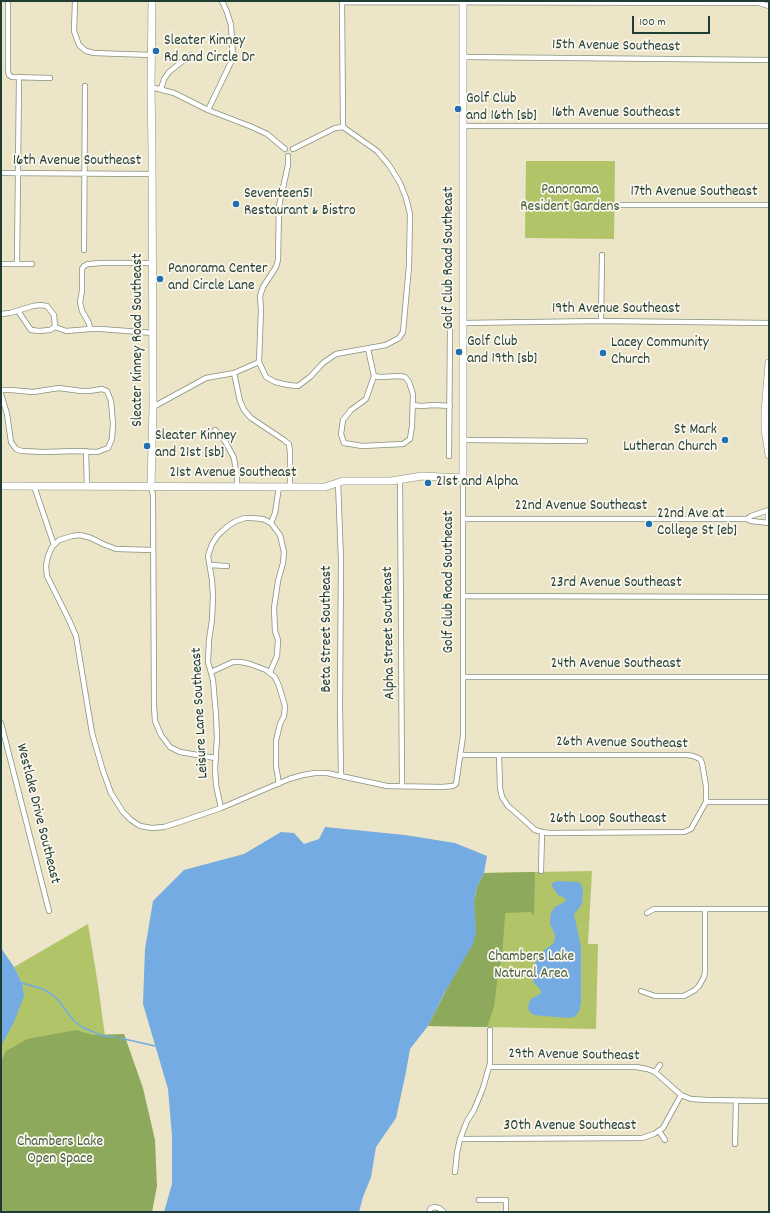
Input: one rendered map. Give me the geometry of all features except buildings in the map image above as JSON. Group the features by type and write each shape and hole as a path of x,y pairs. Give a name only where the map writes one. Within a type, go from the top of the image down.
{"street":[{"path":"75,1 74,31 79,45 86,50 94,53 152,55"},
{"name":"Sleater Kinney Road Southeast","path":"152,1 151,87 153,407 151,487 153,495 155,721 161,735 170,747 180,752 215,758"},
{"path":"208,110 233,58 231,25 222,1"},
{"path":"343,127 342,1 759,4 769,6"},
{"path":"759,4 768,1"},
{"name":"Golf Club Road Southeast","path":"402,786 442,787 453,786 456,784 463,736 463,2"},
{"path":"8,4 9,75 19,78 50,78"},
{"path":"161,89 164,79 169,72 190,55"},
{"name":"15th Avenue Southeast","path":"464,57 769,60"},
{"path":"17,264 19,78"},
{"path":"84,250 86,174 85,86"},
{"path":"151,87 174,93 208,110 252,127 267,134 285,149"},
{"name":"16th Avenue Southeast","path":"463,126 769,126"},
{"path":"288,156 288,165 279,206 278,260 276,267 260,296 261,310 259,362 266,377 275,382 298,386 310,378 323,363 336,354 386,345 399,338 403,332 405,326 405,299 409,266 410,214 400,183 389,165 377,151 343,127 335,128 293,150"},
{"name":"16th Avenue Southeast","path":"1,174 152,174"},
{"name":"17th Avenue Southeast","path":"619,205 769,205"},
{"path":"601,321 602,255"},
{"path":"90,328 89,323 82,311 80,302 82,291 82,269 88,264 110,262 152,263"},
{"path":"1,264 32,264"},
{"path":"1,314 40,305 47,306 54,315 55,327"},
{"path":"18,311 31,330 50,330 55,327"},
{"name":"19th Avenue Southeast","path":"463,323 601,321 769,323"},
{"path":"55,327 66,331 90,328 152,333"},
{"path":"450,328 450,456"},
{"path":"368,349 374,376 366,399 351,410 343,420 341,434 344,443 362,446 403,444 410,439 413,394 409,382 405,377 400,376 380,378 374,376"},
{"path":"153,407 206,378 234,373 259,362"},
{"path":"769,363 765,412 765,429 769,455"},
{"path":"234,373 240,401 244,410 251,418 289,444 290,487"},
{"path":"1,390 33,392 59,388 81,391 102,389 107,391 109,394 114,424 112,438 108,448 97,452 44,452 16,449 11,442 7,414 1,394"},
{"path":"413,405 450,406"},
{"path":"215,430 225,440 234,458 237,487"},
{"path":"463,440 585,441"},
{"path":"86,451 87,487"},
{"name":"21st Avenue Southeast","path":"1,486 326,487 343,481 400,480 422,476 463,478"},
{"name":"Alpha Street Southeast","path":"400,480 402,786"},
{"name":"Beta Street Southeast","path":"338,482 341,560 341,776"},
{"path":"34,486 54,545"},
{"path":"270,672 277,656 278,640 274,631 275,595 284,563 284,552 280,535 271,523 275,513 279,487"},
{"name":"22nd Avenue Southeast","path":"747,519 751,516 769,510"},
{"path":"769,514 769,520"},
{"name":"Leisure Lane Southeast","path":"221,808 214,768 217,738 216,715 213,680 208,662 212,620 212,580 208,556 212,544 218,535 236,521 245,518 262,520 271,523"},
{"name":"22nd Avenue Southeast","path":"463,520 747,519 751,521 769,523"},
{"path":"153,550 116,549 91,538 80,535 72,536 59,540 52,547 46,566 47,576 76,636 96,749 111,793 123,812 140,826 152,828 164,827 221,808 303,775 315,773 341,776 375,784 402,786"},
{"path":"210,565 227,566"},
{"name":"23rd Avenue Southeast","path":"463,596 769,597"},
{"path":"211,672 233,662 242,662 270,672 275,677 285,706 284,716 280,724 276,741 276,766 280,784"},
{"name":"24th Avenue Southeast","path":"463,677 769,677"},
{"name":"Westlake Drive Southeast","path":"1,723 49,911"},
{"name":"26th Avenue Southeast","path":"461,755 693,756 700,759 702,763 706,786 706,802"},
{"name":"26th Loop Southeast","path":"499,755 500,788 502,797 508,806 535,830 542,832 684,832 691,829 706,802"},
{"path":"706,802 769,802"},
{"path":"541,871 542,832"},
{"path":"647,913 654,909 769,909"},
{"path":"641,991 656,996 684,996 695,990 702,982 705,972 705,909"},
{"path":"455,1172 460,1139 483,1088 490,1063 490,1030"},
{"path":"655,1072 660,1065"},
{"name":"29th Avenue Southeast","path":"489,1067 629,1066 655,1072 681,1095 691,1099 769,1101"},
{"path":"665,1140 659,1131 667,1122 681,1095"},
{"path":"735,1144 736,1100"},
{"name":"30th Avenue Southeast","path":"460,1139 636,1139 648,1137 659,1131"},
{"path":"479,1200 506,1200 506,1212"},
{"path":"429,1212 431,1208 434,1207 439,1208 444,1212"}],"green space":[{"name":"Panorama Resident Gardens","path":"526,161 615,161 614,239 525,238"},
{"name":"Chambers Lake Natural Area","path":"592,871 588,944 598,944 596,1029 428,1026 445,992 484,873"},
{"path":"535,872 534,916 530,912 506,913 505,916 502,957 494,1007 487,1027 428,1026 476,933 474,901 477,887 484,873"},
{"name":"Chambers Lake Open Space","path":"88,924 119,1138 1,1212 1,1046 22,983 14,967"},
{"name":"Chambers Lake Open Space","path":"76,1030 93,1035 124,1034 143,1088 155,1140 157,1186 152,1212 1,1212 1,1062 6,1051 27,1039"}],"water":[{"path":"325,827 405,835 455,843 487,856 484,873 477,887 474,901 476,933 473,944 445,992 428,1026 410,1049 396,1118 376,1147 371,1177 359,1212 164,1212 172,1184 172,1136 168,1089 143,1004 145,949 153,901 184,870 244,854 281,832 294,833 304,844 319,839"},
{"path":"557,881 579,882 583,891 582,903 574,914 581,947 581,1003 576,1016 570,1018 534,1015 528,1008 530,1000 539,995 541,992 534,983 533,979 532,972 535,963 544,950 553,944 555,939 550,923 551,913 555,907 566,901 565,898 558,895 552,886 552,883"},
{"path":"1,948 14,967 22,983 24,996 14,1022 1,1046"}],"waterway":[{"path":"22,983 43,989 54,996 73,1020 82,1027 103,1036 115,1037"},
{"path":"120,1038 155,1046"}],"place":[{"name":"Sleater Kinney Rd and Circle Dr","path":"156,51"},
{"name":"Golf Club and 16th [sb]","path":"458,109"},
{"name":"Seventeen51 Restaurant & Bistro","path":"236,204"},
{"name":"Panorama Center and Circle Lane","path":"160,279"},
{"name":"Golf Club and 19th [sb]","path":"459,352"},
{"name":"Lacey Community Church","path":"603,353"},
{"name":"St Mark Lutheran Church","path":"725,440"},
{"name":"Sleater Kinney and 21st [sb]","path":"147,446"},
{"name":"21st and Alpha","path":"428,483"},
{"name":"22nd Ave at College St [eb]","path":"649,524"}]}
